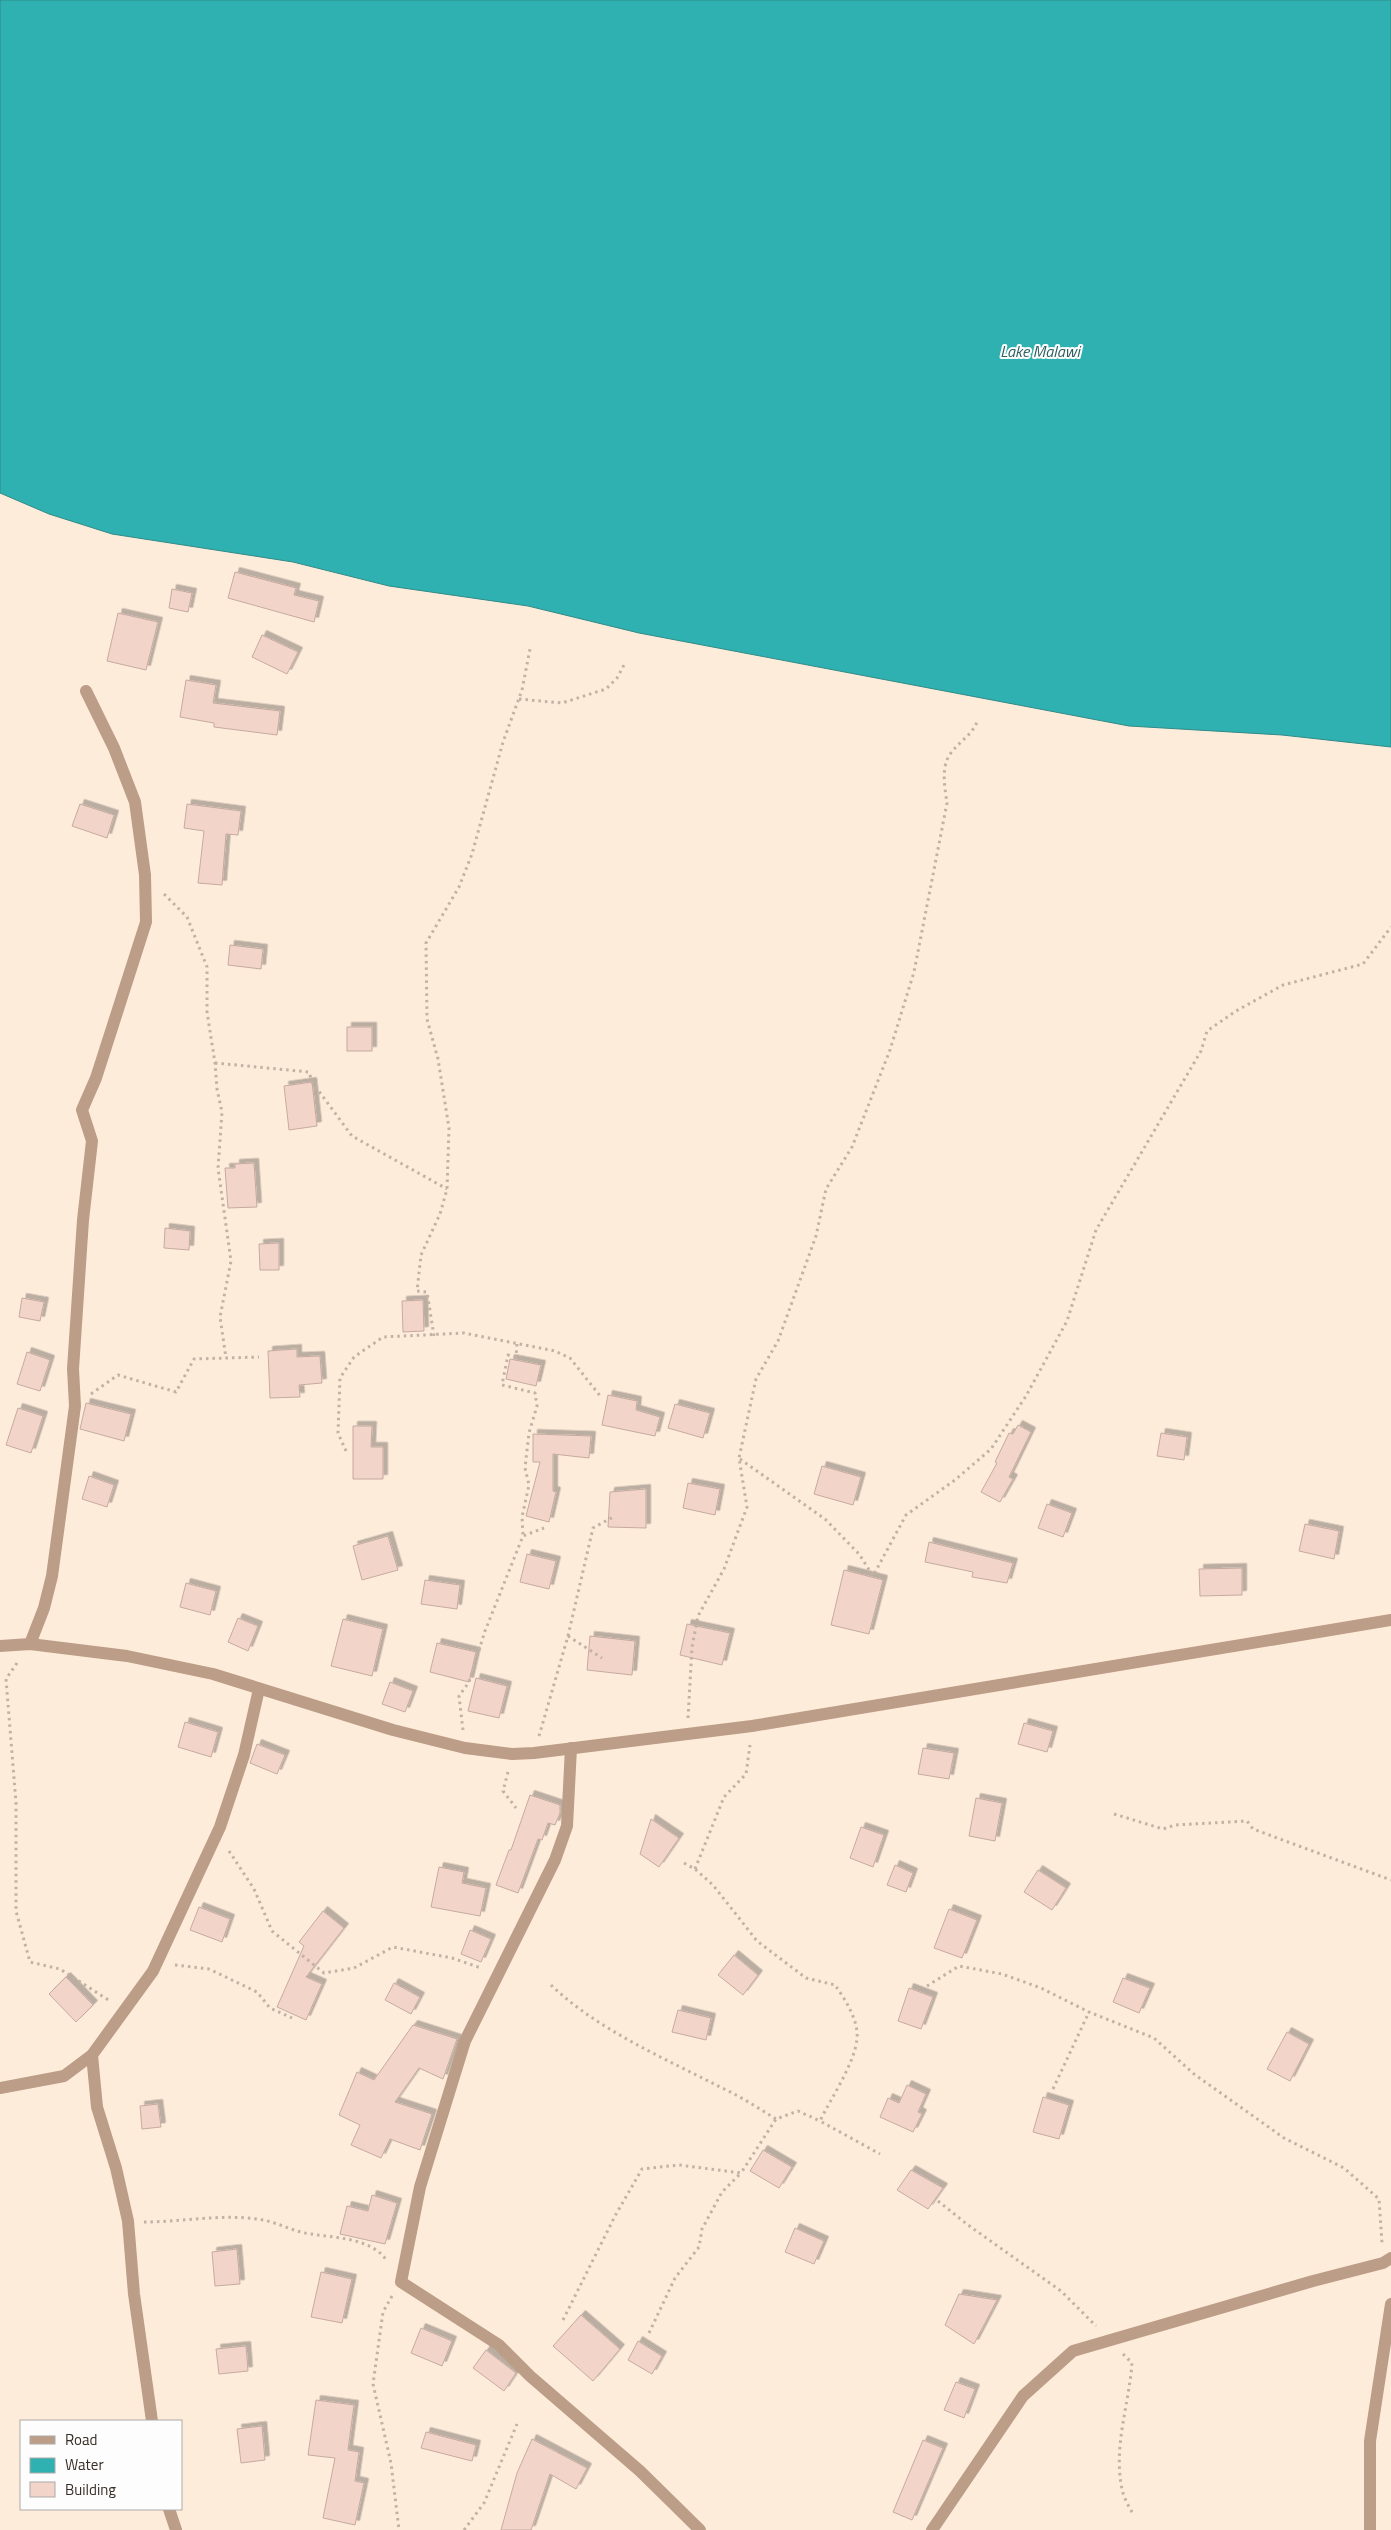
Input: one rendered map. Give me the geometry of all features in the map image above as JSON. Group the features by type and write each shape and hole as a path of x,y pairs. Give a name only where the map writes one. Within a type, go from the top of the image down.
{"street":[{"path":"30,1644 44,1608 52,1576 75,1406 72,1369 83,1220 92,1141 82,1110 96,1078 146,922 145,875 135,802 114,748 86,691"},
{"path":"0,1646 30,1644 127,1656 213,1674 393,1730 465,1748 512,1754 686,1736 752,1726 1391,1620"},
{"path":"0,2088 64,2076 92,2055 153,1971 220,1827 244,1755 259,1689"},
{"path":"571,1748 567,1826 555,1860 465,2041 420,2187 401,2282 499,2345 565,2407 640,2471 700,2530"},
{"path":"92,2055 98,2107 116,2168 128,2221 134,2294 152,2420"},
{"path":"932,2530 1023,2396 1073,2351 1387,2260"},
{"path":"1370,2530 1370,2441 1391,2304"},
{"path":"169,2510 176,2530"}],"path":[{"path":"434,1336 427,1292 417,1291 421,1255 440,1214 447,1189 449,1128 438,1059 426,1019 426,943 459,887 472,854 503,742 519,699 530,650"},
{"path":"519,699 562,702 606,689 617,678 624,666"},
{"path":"686,1736 692,1647 698,1616 724,1569 747,1508 739,1458 756,1380 778,1340 816,1236 826,1189 852,1147 890,1050 914,972 946,803 944,778 948,756 975,729 978,719"},
{"path":"145,875 186,917 207,967 207,1012 216,1063 217,1089 222,1112 218,1168 231,1261 220,1317 226,1358"},
{"path":"739,1458 825,1519 859,1554 873,1576 906,1515 955,1480 991,1449 1026,1396 1067,1321 1096,1230 1201,1050 1207,1031 1236,1011 1283,985 1363,964 1391,927"},
{"path":"216,1063 309,1072 312,1082 352,1136 447,1189"},
{"path":"346,1451 338,1432 340,1378 354,1357 383,1337 434,1336 464,1333 555,1351 570,1358 601,1397"},
{"path":"465,1748 459,1696 469,1682 486,1631 523,1536 522,1517 528,1485 525,1468 529,1433 537,1406 535,1393 502,1385 508,1355 516,1357 517,1344"},
{"path":"75,1406 118,1375 176,1392 194,1358 259,1357"},
{"path":"534,1753 568,1636 593,1528 615,1516"},
{"path":"523,1536 544,1528"},
{"path":"568,1636 602,1658"},
{"path":"30,1644 6,1680 16,1803 16,1911 30,1962 60,1969 123,2010"},
{"path":"695,1869 724,1797 746,1774 752,1726"},
{"path":"512,1754 503,1791 516,1808"},
{"path":"1114,1814 1163,1829 1175,1825 1247,1821 1253,1829 1391,1880"},
{"path":"220,1827 232,1857 254,1889 272,1931 324,1973 354,1968 393,1947 452,1958 498,1974"},
{"path":"684,1863 695,1869 713,1886 757,1941 806,1978 835,1985 845,1999 855,2026 857,2039 844,2076 820,2121"},
{"path":"153,1971 169,1965 209,1969 257,1992 270,2008 292,2018"},
{"path":"928,1986 959,1966 1002,1974 1042,1988 1089,2012 1154,2038 1194,2074 1284,2138 1344,2168 1379,2199 1387,2260"},
{"path":"551,1985 567,2000 600,2024 723,2088 776,2119"},
{"path":"1053,2089 1089,2012"},
{"path":"649,2332 675,2278 699,2246 702,2229 722,2192 741,2173 776,2119 798,2111 880,2154"},
{"path":"563,2320 615,2216 642,2169 679,2165 741,2173"},
{"path":"938,2201 968,2225 1061,2291 1132,2363 1130,2388 1118,2446 1122,2490 1132,2514"},
{"path":"128,2221 170,2222 208,2218 262,2220 309,2234 344,2238 381,2251 401,2282 383,2312 373,2384 391,2463 399,2530"},
{"path":"464,2530 484,2503 516,2424"}],"water":[{"name":"Lake Malawi","path":"0,0 1391,0 1391,747 1282,735 1129,726 639,633 528,606 389,586 293,562 112,534 49,514 0,493"}],"building":[{"path":"235,572 296,588 294,595 319,601 314,622 228,598"},
{"path":"172,589 192,593 188,612 169,608"},
{"path":"118,613 158,622 146,670 107,661"},
{"path":"262,635 298,652 287,674 252,657"},
{"path":"186,680 216,685 213,703 280,711 277,735 214,727 214,723 180,717"},
{"path":"80,804 114,815 107,838 72,826"},
{"path":"187,804 241,811 238,835 226,834 222,885 198,883 204,831 184,828"},
{"path":"230,945 263,949 261,969 228,965"},
{"path":"347,1027 372,1027 372,1051 347,1051"},
{"path":"312,1082 317,1126 289,1130 284,1086"},
{"path":"254,1163 257,1207 228,1208 225,1168 235,1168 235,1164"},
{"path":"165,1228 190,1231 189,1250 164,1248"},
{"path":"279,1243 279,1270 260,1270 259,1244"},
{"path":"22,1298 44,1302 40,1321 19,1317"},
{"path":"423,1300 424,1331 403,1332 402,1301"},
{"path":"297,1349 297,1357 320,1356 322,1383 299,1385 300,1397 270,1398 268,1351"},
{"path":"27,1352 50,1360 40,1391 17,1384"},
{"path":"510,1359 541,1365 536,1386 506,1379"},
{"path":"608,1395 637,1401 636,1410 660,1417 655,1436 602,1425"},
{"path":"86,1403 131,1414 124,1441 80,1429"},
{"path":"675,1404 710,1413 703,1438 668,1428"},
{"path":"18,1408 43,1416 31,1453 6,1445"},
{"path":"1018,1425 1031,1432 1009,1477 1013,1479 1000,1502 981,1492 997,1463 995,1462 1009,1433 1013,1434"},
{"path":"353,1426 372,1426 371,1447 383,1447 383,1479 353,1479"},
{"path":"1161,1433 1187,1437 1184,1460 1157,1456"},
{"path":"533,1434 591,1436 589,1458 553,1454 553,1491 556,1492 549,1522 526,1516 540,1462 533,1462"},
{"path":"822,1466 861,1477 853,1505 814,1494"},
{"path":"89,1476 114,1485 107,1507 82,1499"},
{"path":"688,1483 720,1489 715,1515 683,1508"},
{"path":"646,1489 646,1528 608,1527 610,1492"},
{"path":"1047,1504 1072,1513 1063,1537 1038,1528"},
{"path":"1305,1524 1339,1531 1334,1559 1299,1551"},
{"path":"388,1536 398,1570 362,1580 353,1546"},
{"path":"929,1542 1013,1563 1007,1583 972,1577 973,1572 925,1562"},
{"path":"527,1554 556,1561 549,1589 520,1582"},
{"path":"1242,1568 1242,1595 1200,1596 1199,1569"},
{"path":"844,1570 883,1580 869,1634 831,1625"},
{"path":"425,1580 460,1585 457,1609 421,1604"},
{"path":"186,1583 216,1591 210,1615 180,1607"},
{"path":"238,1618 258,1626 248,1651 228,1642"},
{"path":"343,1619 383,1629 372,1676 331,1666"},
{"path":"687,1624 730,1633 722,1665 680,1655"},
{"path":"590,1636 635,1641 632,1675 587,1670"},
{"path":"437,1643 476,1652 469,1682 430,1672"},
{"path":"476,1678 507,1686 499,1718 468,1711"},
{"path":"390,1682 413,1691 405,1712 382,1704"},
{"path":"185,1722 218,1732 211,1757 178,1747"},
{"path":"1024,1723 1053,1731 1047,1752 1018,1744"},
{"path":"257,1744 285,1755 277,1774 250,1763"},
{"path":"923,1748 954,1753 949,1779 918,1774"},
{"path":"530,1795 560,1805 560,1813 555,1825 548,1823 542,1840 538,1839 518,1893 496,1885 509,1850 511,1850"},
{"path":"976,1798 1002,1803 995,1841 969,1836"},
{"path":"651,1819 679,1838 659,1867 640,1854"},
{"path":"861,1827 884,1835 873,1867 850,1858"},
{"path":"895,1865 913,1873 906,1892 887,1885"},
{"path":"439,1867 464,1872 462,1883 486,1888 480,1916 431,1907"},
{"path":"1038,1870 1066,1888 1052,1910 1024,1892"},
{"path":"199,1907 230,1919 222,1942 190,1930"},
{"path":"949,1909 977,1920 962,1958 934,1948"},
{"path":"323,1911 344,1928 306,1977 322,1984 306,2020 277,2007 304,1946 299,1942"},
{"path":"470,1930 491,1939 481,1962 461,1954"},
{"path":"734,1955 758,1975 743,1995 718,1975"},
{"path":"66,1977 93,2005 76,2022 49,1994"},
{"path":"1123,1978 1150,1988 1139,2013 1113,2002"},
{"path":"394,1983 420,1997 411,2014 385,2000"},
{"path":"909,1988 933,1997 921,2029 898,2021"},
{"path":"678,2010 711,2018 706,2040 672,2032"},
{"path":"413,2025 457,2039 443,2079 419,2068 395,2102 432,2114 420,2150 390,2139 381,2158 351,2145 360,2125 339,2115 357,2072 374,2080"},
{"path":"1287,2032 1309,2044 1290,2081 1267,2069"},
{"path":"907,2085 926,2094 918,2112 922,2114 913,2132 880,2117 888,2098 899,2103"},
{"path":"1043,2097 1069,2105 1059,2139 1033,2132"},
{"path":"158,2104 161,2127 142,2129 140,2106"},
{"path":"763,2150 792,2167 779,2188 750,2171"},
{"path":"911,2170 943,2188 928,2209 897,2190"},
{"path":"372,2195 397,2203 385,2244 340,2234 347,2206 368,2211"},
{"path":"795,2228 824,2241 814,2264 785,2252"},
{"path":"237,2249 240,2284 215,2286 212,2252"},
{"path":"321,2272 352,2279 342,2323 311,2317"},
{"path":"959,2294 997,2300 974,2344 945,2325"},
{"path":"581,2315 620,2349 593,2381 553,2346"},
{"path":"421,2328 452,2341 442,2366 411,2353"},
{"path":"638,2341 662,2356 652,2374 628,2360"},
{"path":"246,2346 248,2371 219,2374 216,2349"},
{"path":"486,2350 516,2373 504,2391 473,2368"},
{"path":"956,2382 975,2389 964,2418 944,2410"},
{"path":"316,2400 354,2405 348,2450 359,2452 355,2481 364,2483 355,2525 323,2518 335,2458 308,2455"},
{"path":"262,2426 265,2460 241,2463 237,2429"},
{"path":"426,2432 476,2445 472,2461 421,2448"},
{"path":"532,2439 587,2468 576,2489 550,2474 531,2530 501,2530 517,2473"},
{"path":"923,2440 943,2448 912,2520 893,2512"}]}
